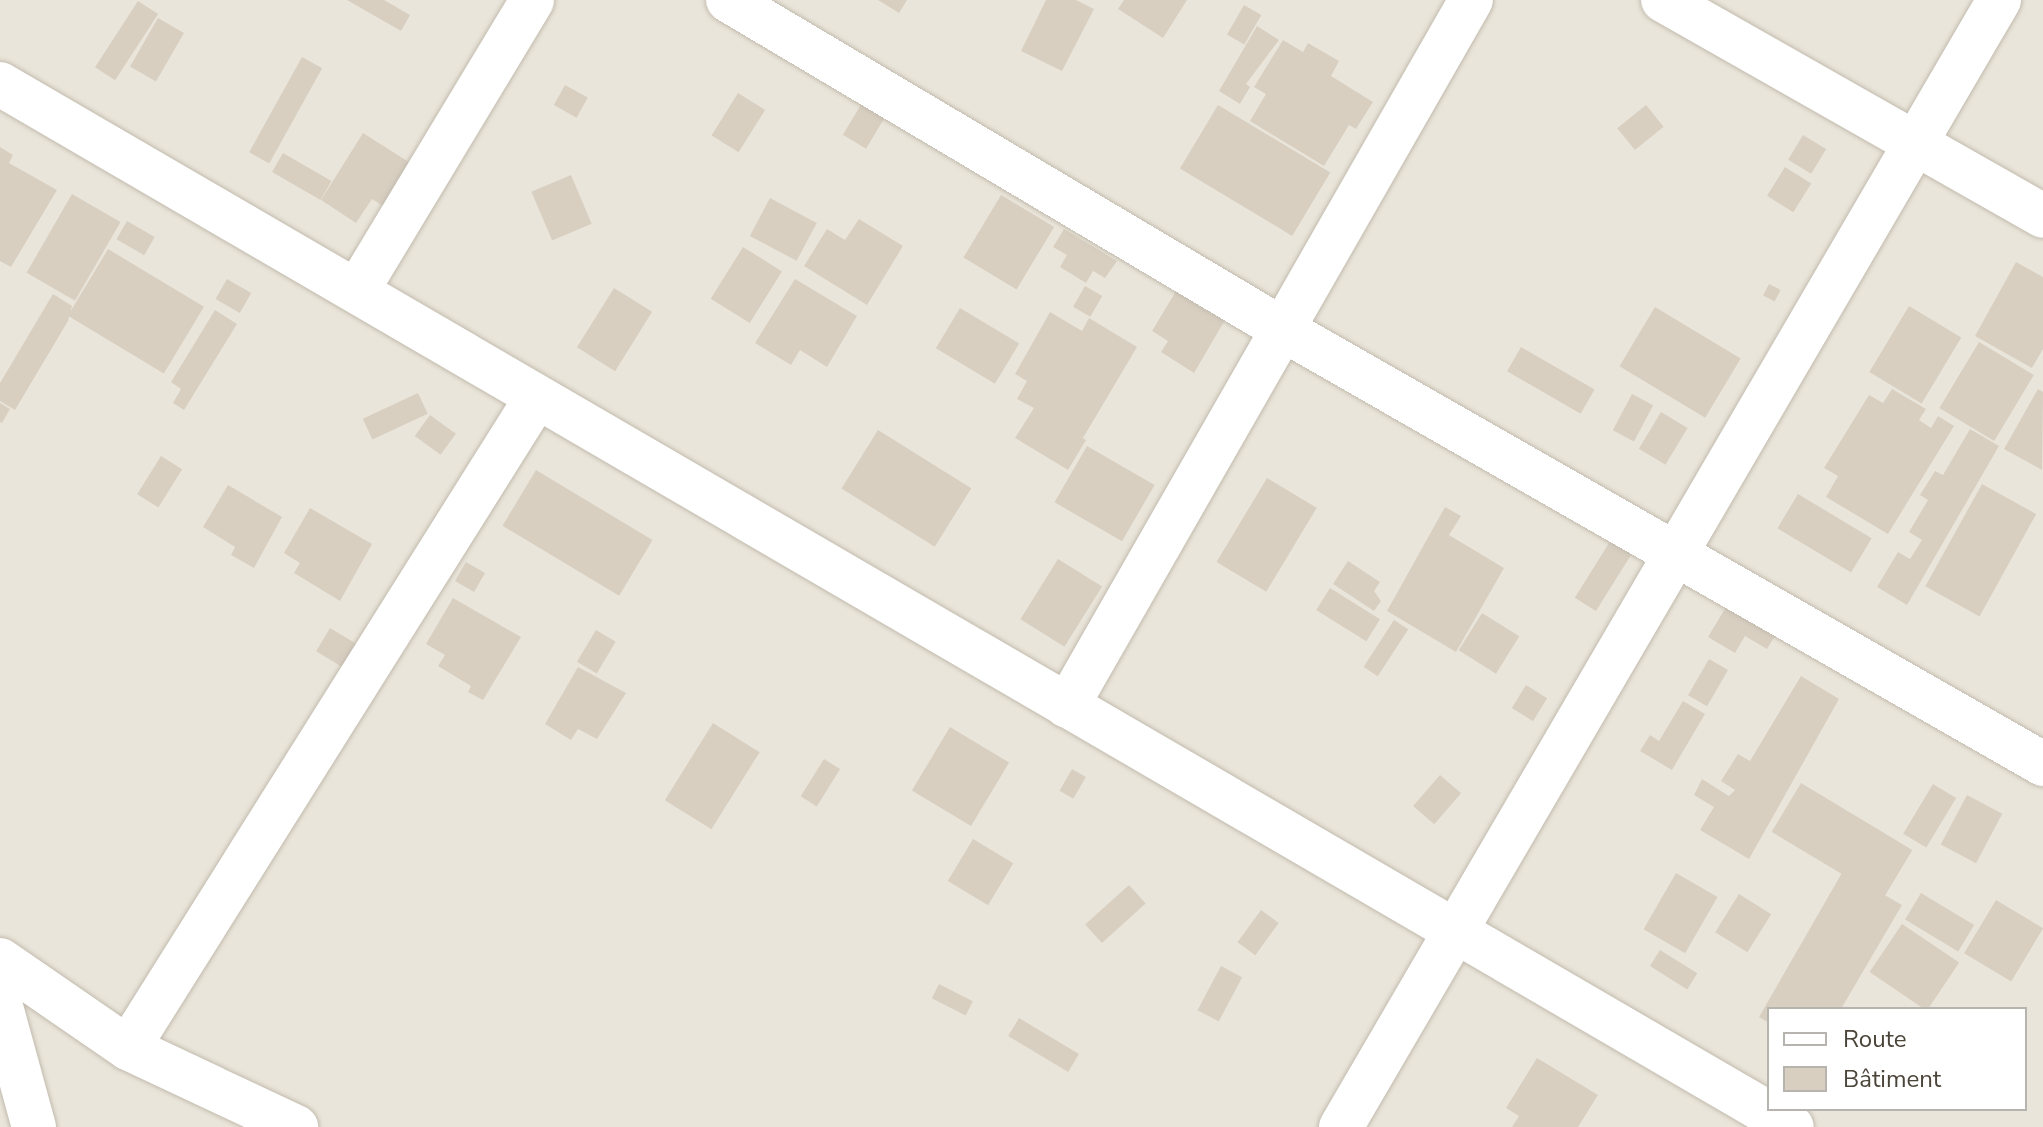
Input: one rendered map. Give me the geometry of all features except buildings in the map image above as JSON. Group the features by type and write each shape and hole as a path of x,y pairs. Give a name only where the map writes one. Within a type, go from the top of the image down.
{"street":[{"path":"358,289 532,0"},
{"path":"728,0 1282,329 1676,558 2043,764"},
{"path":"1067,706 1471,0"},
{"path":"1663,0 2043,216"},
{"path":"1341,1127 1676,558 1999,0"},
{"path":"0,84 358,289 535,400 1792,1127"},
{"path":"128,1048 535,400"},
{"path":"0,960 128,1048 296,1127"},
{"path":"0,1003 34,1127"}],"shaded area":[{"path":"0,0 2043,0 2043,1127 0,1127"}]}
